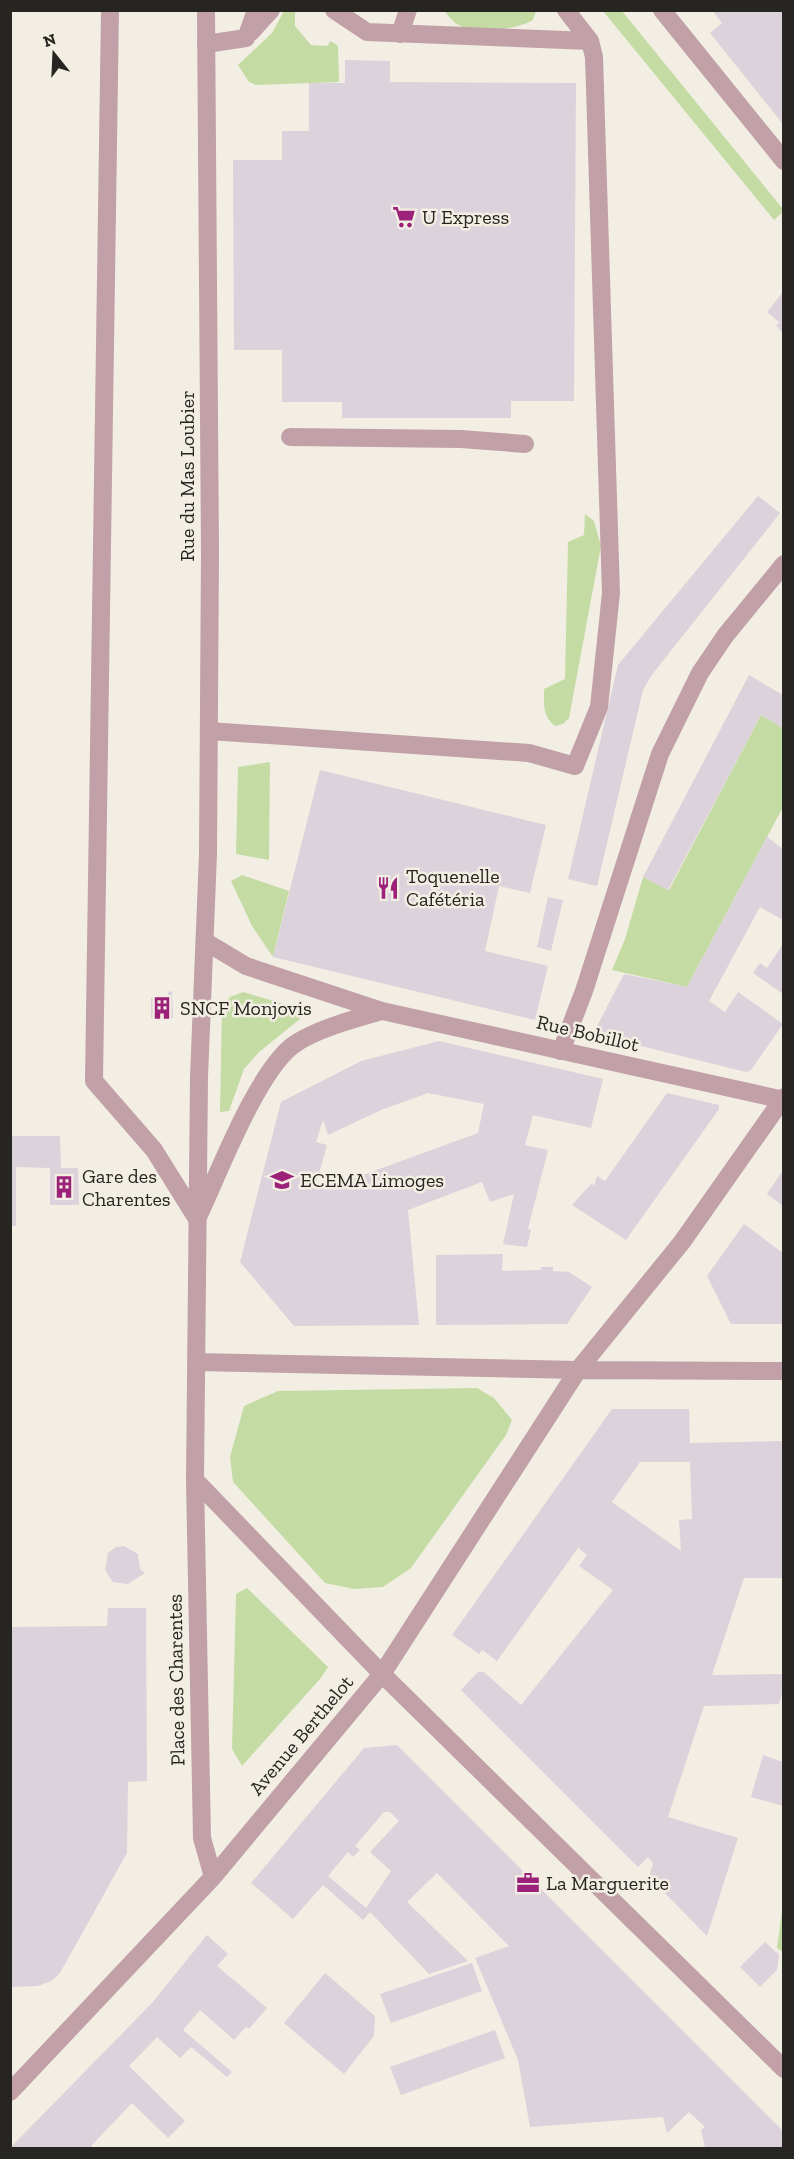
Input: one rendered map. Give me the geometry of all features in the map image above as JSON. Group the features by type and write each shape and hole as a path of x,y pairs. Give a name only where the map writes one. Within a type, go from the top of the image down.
{"street":[{"path":"110,10 94,1081 154,1150 197,1219"},
{"name":"Rue du Mas Loubier","path":"206,10 209,730 206,942"},
{"path":"246,38 256,10"},
{"path":"206,44 246,38 271,10"},
{"path":"334,10 367,32 590,41"},
{"path":"393,10 400,34"},
{"path":"398,10 400,34"},
{"path":"400,34 406,10"},
{"path":"209,730 529,753 575,766 599,706 611,593 594,57 590,41 566,10"},
{"path":"662,10 783,161"},
{"path":"290,437 468,439 525,444"},
{"path":"561,1051 584,990 660,754 700,673 725,636 783,564"},
{"name":"Place des Charentes","path":"206,942 199,1077 195,1480 202,1838 213,1877"},
{"name":"Rue Bobillot","path":"206,942 246,966 382,1011 783,1099"},
{"name":"Rue Bobillot","path":"197,1219 260,1085 292,1046 345,1021 382,1011"},
{"name":"Avenue Berthelot","path":"10,2092 213,1877 382,1674 578,1370 682,1242 783,1099"},
{"path":"196,1362 578,1370 783,1371"},
{"path":"195,1480 382,1674 783,2070"}],"green space":[{"path":"536,10 533,20 506,29 495,30 465,27 457,24 444,11"},
{"path":"284,11 295,11 295,26 311,45 327,46 331,41 338,46 339,82 256,85 249,82 238,65 272,33"},
{"path":"603,11 622,11 783,209 783,212 774,220"},
{"path":"585,514 594,521 601,546 569,718 563,724 555,726 546,714 544,689 565,679 568,542 584,535"},
{"path":"761,715 783,728 783,807 687,987 612,970 625,939 643,877 669,890"},
{"path":"270,762 269,860 236,854 238,767"},
{"path":"242,875 289,891 273,957 252,926 231,881"},
{"path":"243,992 297,1008 300,1019 259,1052 244,1069 229,1111 220,1112 222,1007 230,997"},
{"path":"477,1388 494,1398 512,1420 506,1435 411,1568 383,1587 354,1589 325,1583 233,1482 230,1457 244,1406 278,1391"},
{"path":"247,1588 328,1667 320,1679 242,1766 232,1749 236,1594"},
{"path":"783,1904 783,1952 777,1948"}],"building":[{"path":"712,10 783,10 782,123 710,33 722,23"},
{"name":"U Express","path":"345,60 390,61 390,82 576,83 574,401 511,401 511,418 342,418 342,402 282,402 282,350 234,350 233,160 282,160 282,131 309,131 309,83 345,83"},
{"path":"783,292 783,334 776,325 780,323 767,312"},
{"path":"758,496 780,513 651,676 643,690 597,886 568,879 618,665"},
{"path":"749,675 783,695 783,728 761,715 668,890 643,877"},
{"name":"Toquenelle Cafétéria","path":"320,770 546,825 530,893 499,886 485,951 548,966 535,1020 273,957"},
{"path":"767,837 783,849 783,920 760,907 709,1001 725,1012 738,992 783,1024 751,1070 746,1072 593,1034 624,974 687,987"},
{"path":"548,897 563,900 551,951 537,947"},
{"path":"783,944 783,994 753,973 760,963 767,968"},
{"name":"SNCF Monjovis","path":"172,991 173,1018 151,1018 151,998 167,997 168,992"},
{"path":"439,1041 603,1079 591,1128 533,1115 525,1145 548,1150 528,1229 531,1230 527,1247 503,1244 514,1194 490,1202 482,1182 408,1210 419,1325 294,1326 240,1262 281,1102 361,1061","holes":["428,1093 484,1104 478,1133 333,1186 324,1189 315,1188 327,1145 316,1142 323,1120 328,1135 381,1110"]},
{"path":"667,1093 719,1105 719,1109 626,1240 572,1205 592,1183 594,1186 597,1176 605,1181"},
{"name":"Gare des Charentes","path":"10,1136 60,1136 61,1168 78,1168 79,1205 50,1205 50,1168 16,1167 16,1226 10,1226"},
{"path":"783,1170 783,1206 767,1194"},
{"path":"744,1224 783,1253 783,1324 731,1324 707,1276"},
{"path":"503,1254 502,1271 541,1270 541,1267 553,1267 553,1271 569,1272 592,1287 567,1324 436,1325 436,1255"},
{"path":"612,1409 689,1409 690,1443 783,1441 783,1578 744,1578 712,1675 783,1674 783,1690 779,1704 704,1706 668,1817 738,1838 707,1936 649,1877 653,1863 648,1857 638,1867 461,1690 478,1672 484,1672 521,1705 613,1590 579,1566 587,1555 578,1548 497,1661 482,1650 479,1654 452,1635","holes":["640,1462 690,1462 692,1519 679,1520 681,1551 612,1502"]},
{"path":"124,1546 138,1554 140,1569 145,1573 128,1584 113,1582 105,1570 108,1553 116,1547"},
{"path":"108,1608 146,1608 147,1781 128,1782 127,1853 60,1973 53,1980 38,1986 10,1987 10,1627 107,1626"},
{"path":"397,1745 783,2131 783,2148 705,2148 701,2130 705,2127 689,2112 667,2133 663,2117 530,2127 518,2060 475,1958 509,1946 437,1873 407,1902 468,1961 429,1974 370,1912 363,1920 323,1885 293,1919 251,1883 364,1748","holes":["384,1812 390,1812 399,1821 370,1852 391,1871 366,1908 328,1876 348,1852 353,1857 360,1850 355,1846"]},
{"path":"763,1755 783,1762 783,1806 751,1797"},
{"path":"207,1935 228,1954 217,1966 267,2008 249,2029 246,2027 234,2040 200,2010 183,2030 232,2072 227,2077 191,2047 180,2058 157,2037 129,2066 185,2121 168,2138 132,2103 91,2146 93,2148 10,2148 152,2003"},
{"path":"765,1942 779,1955 777,1970 760,1987 740,1967"},
{"path":"472,1963 482,1991 391,2023 380,1994"},
{"path":"325,1973 375,2016 374,2036 344,2074 284,2023"},
{"path":"495,2030 505,2058 401,2095 390,2067"}],"place":[{"name":"U Express","path":"404,217"},
{"name":"Toquenelle Cafétéria","path":"388,888"},
{"name":"SNCF Monjovis","path":"162,1008"},
{"name":"ECEMA Limoges","path":"282,1180"},
{"name":"Gare des Charentes","path":"64,1187"},
{"name":"La Marguerite","path":"528,1883"}]}
